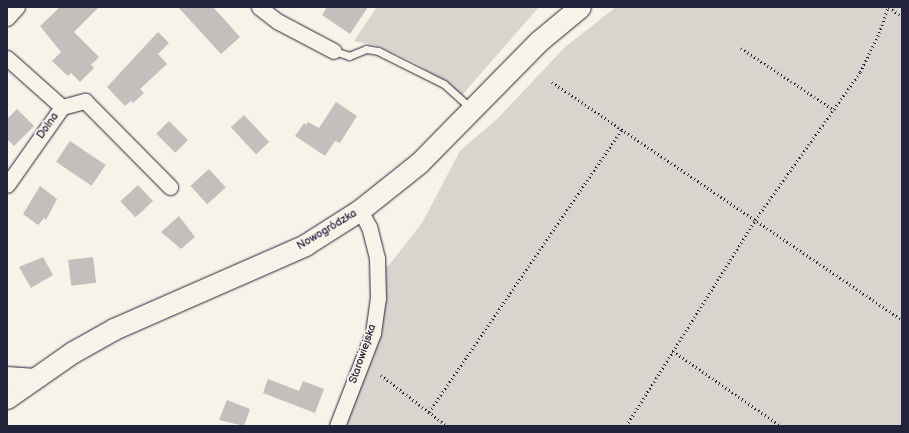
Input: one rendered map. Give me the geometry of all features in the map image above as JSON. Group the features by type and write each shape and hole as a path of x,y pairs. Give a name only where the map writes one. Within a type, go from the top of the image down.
{"main road":[{"name":"Nowogródzka","path":"7,398 114,329 305,245 360,210 419,163 539,41 580,7"}],"street":[{"path":"7,18 18,7"},
{"path":"259,7 277,21 334,51"},
{"name":"Dolna","path":"7,58 62,107 7,185"},
{"path":"62,107 84,101 170,186"},
{"name":"Starowiejska","path":"337,426 373,333 378,299 377,258 369,227 360,210"},
{"path":"7,376 36,378"}],"lane":[{"path":"334,51 349,56 366,49 378,51 444,84 472,109"}],"path":[{"path":"626,426 755,220 860,72 879,33 888,7 902,17"},
{"path":"741,48 834,110"},
{"path":"552,82 902,320"},
{"path":"429,412 622,130"},
{"path":"673,351 781,426"},
{"path":"381,375 447,426"}],"shaded area":[{"path":"377,7 539,7 462,95 416,63 378,46 354,41"},
{"path":"616,7 902,7 902,426 330,426 376,303 379,270 389,265 422,223 460,151 498,118 565,47"}],"building":[{"path":"60,7 99,7 74,32 99,57 91,65 94,68 80,82 71,73 68,76 52,61 61,52 40,26"},
{"path":"178,7 213,7 240,37 221,54"},
{"path":"327,7 368,7 350,34 322,15"},
{"path":"158,32 169,43 158,54 167,64 140,89 144,93 133,103 131,101 125,106 107,87"},
{"path":"336,102 357,116 340,143 335,141 325,156 295,136 304,123 306,125 308,122 319,128"},
{"path":"17,109 34,126 14,146 7,139 7,119"},
{"path":"244,115 269,142 256,154 231,127"},
{"path":"169,121 188,140 175,153 156,134"},
{"path":"70,141 106,165 92,186 56,162"},
{"path":"209,169 226,188 207,204 190,186"},
{"path":"138,185 153,201 135,217 120,201"},
{"path":"40,186 57,199 46,220 44,218 38,225 23,214"},
{"path":"179,216 195,237 181,249 161,232"},
{"path":"43,257 53,275 31,288 19,267"},
{"path":"93,257 96,283 71,286 68,260"},
{"path":"268,379 299,391 303,381 324,389 315,413 263,393"},
{"path":"227,400 250,409 244,426 219,420"}]}
